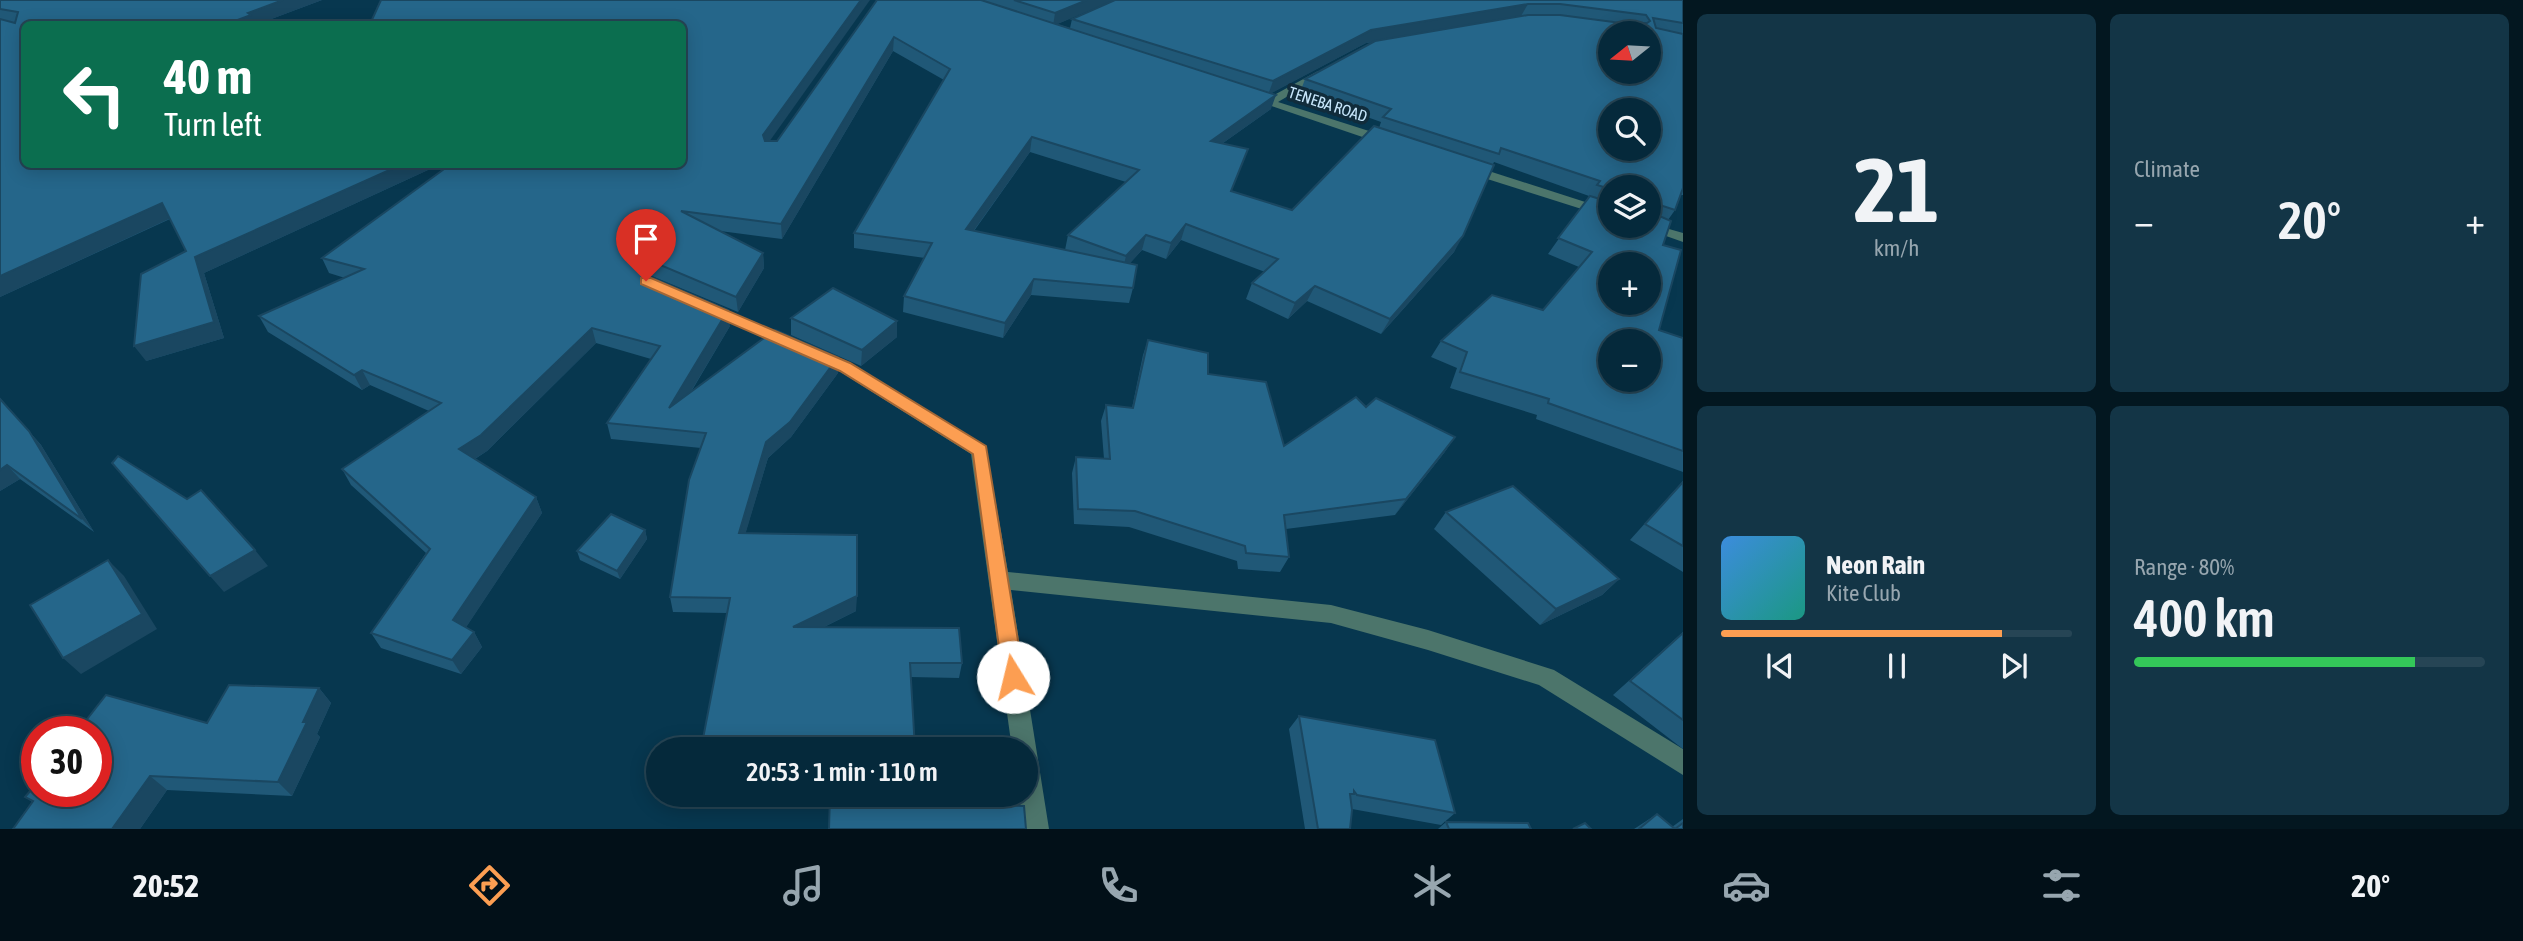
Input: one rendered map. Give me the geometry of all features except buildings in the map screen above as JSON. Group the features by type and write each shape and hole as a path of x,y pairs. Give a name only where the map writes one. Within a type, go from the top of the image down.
{"street":[{"path":"1268,103 1329,69"},
{"name":"TENEBA ROAD","path":"1243,94 1400,146"},
{"path":"1452,163 1598,210"},
{"path":"1661,231 1683,238"},
{"path":"696,302 845,367 981,451 1022,737"},
{"path":"999,580 1331,614 1367,623 1546,677 1683,763"},
{"path":"1033,807 1036,829"}],"route":[{"path":"646,281 845,367 981,451 1013,677"}]}
